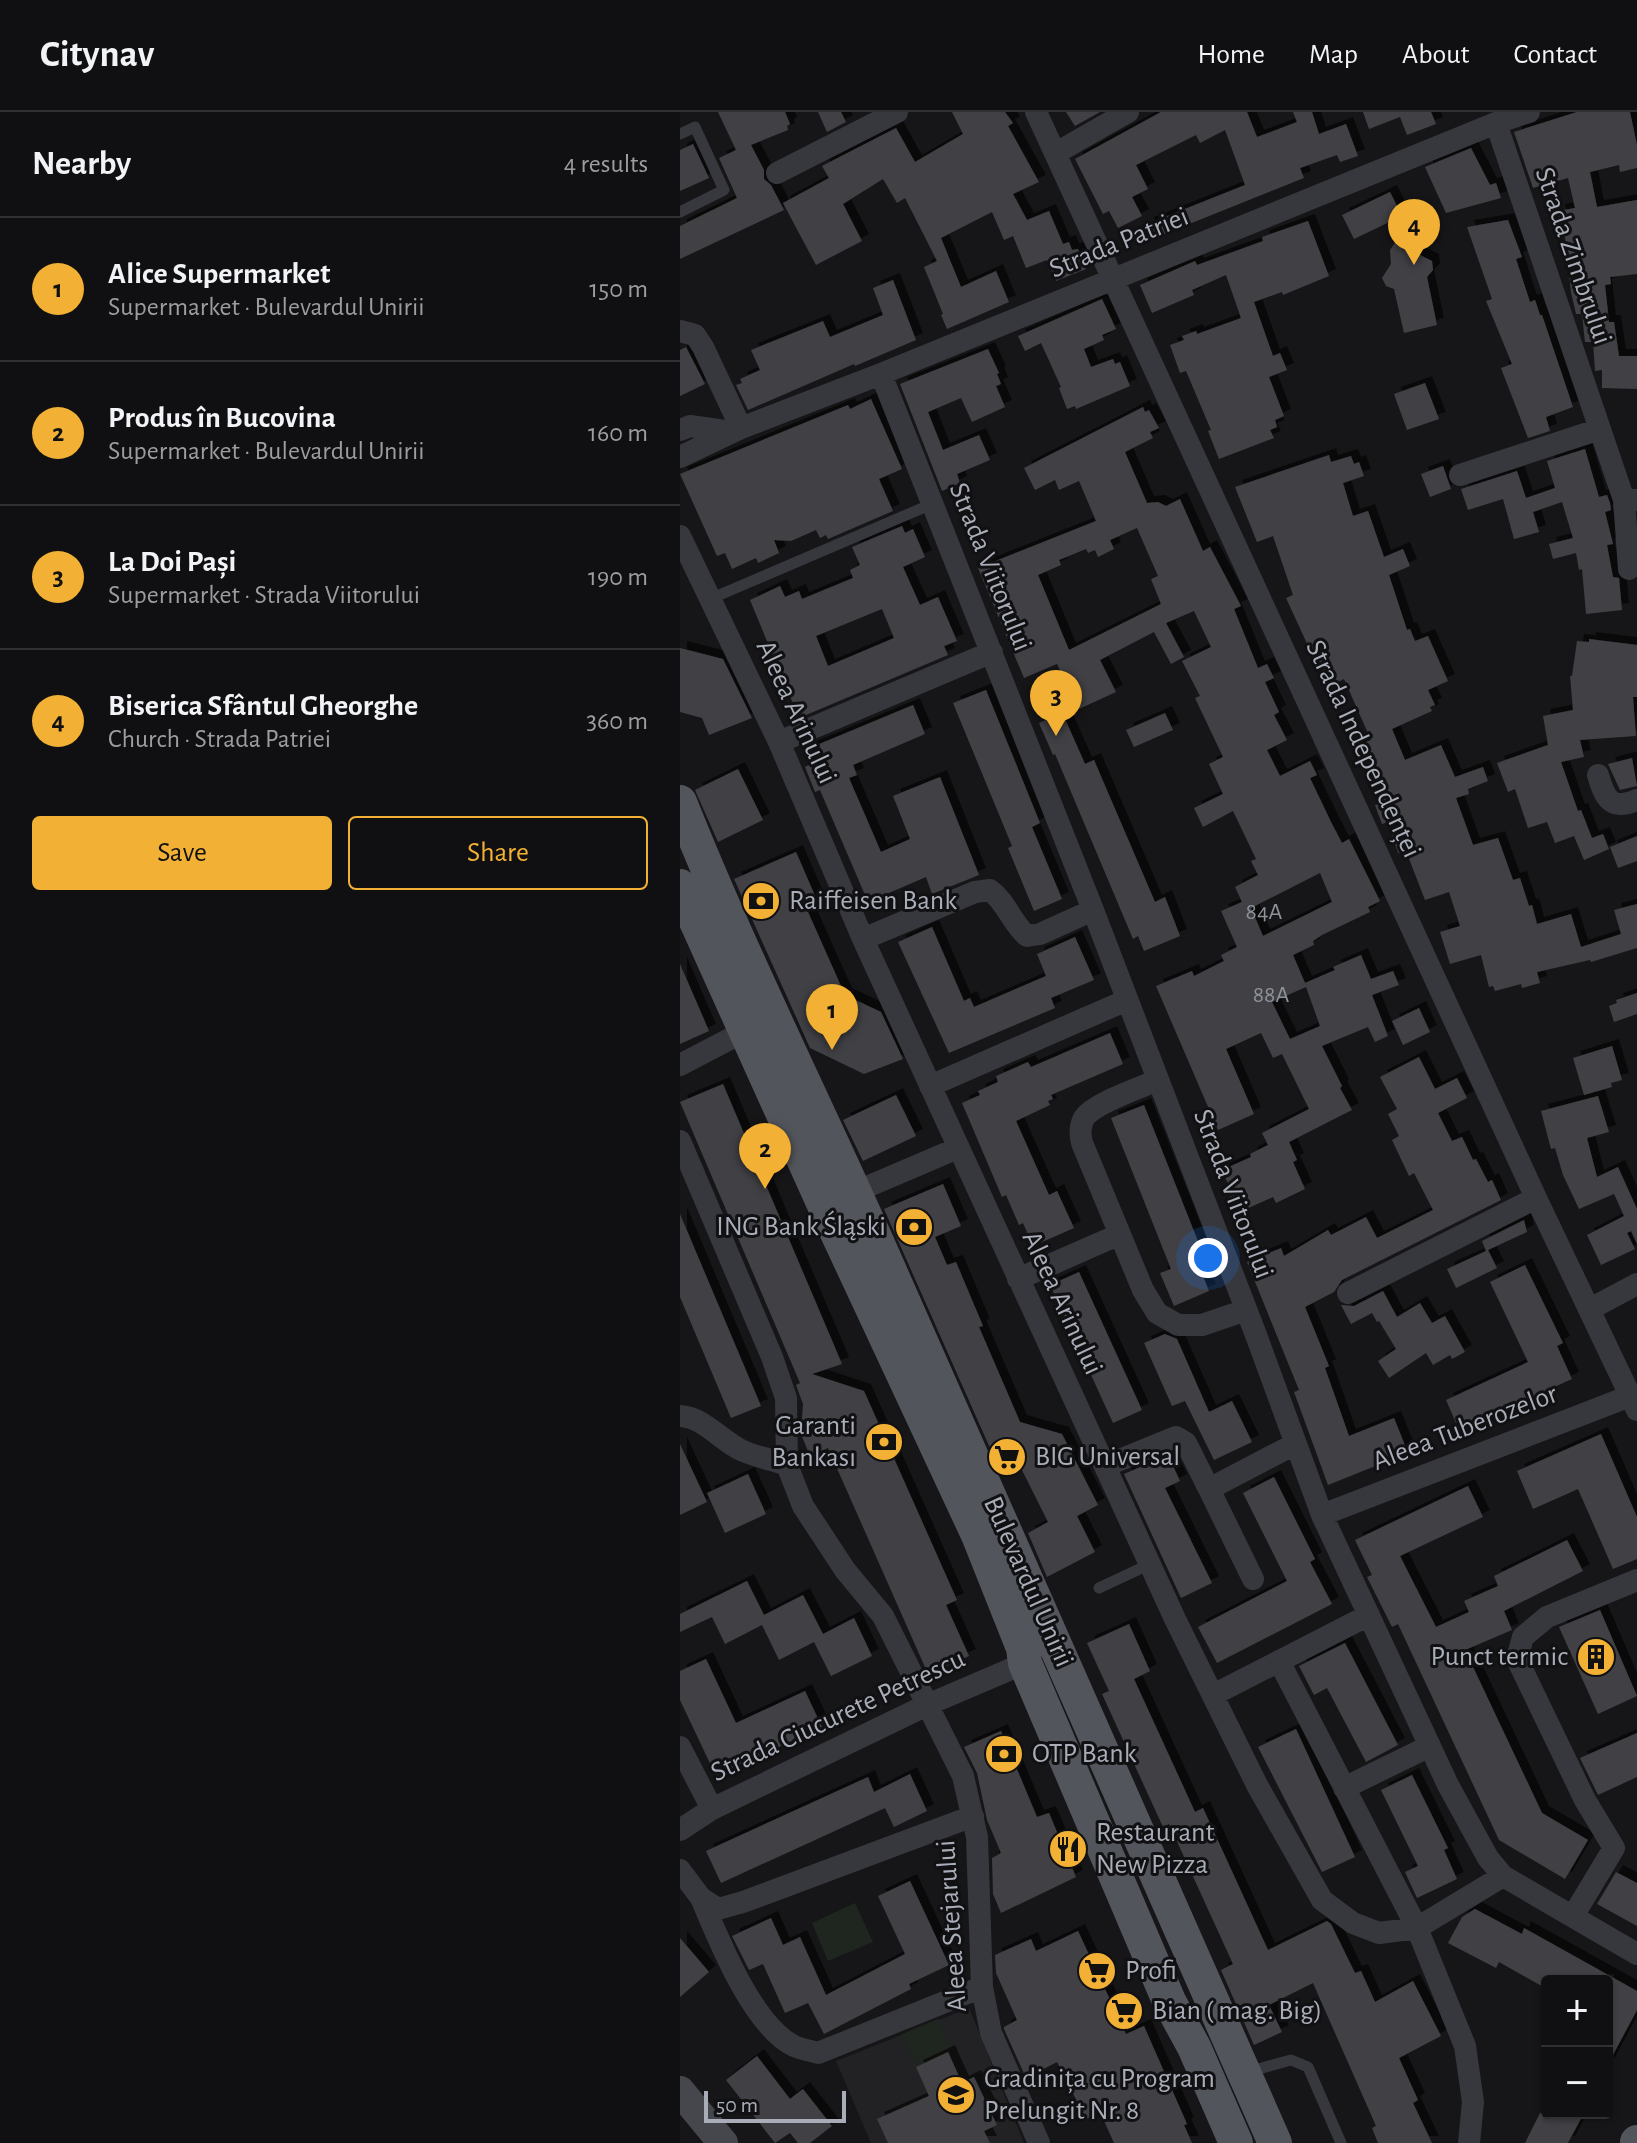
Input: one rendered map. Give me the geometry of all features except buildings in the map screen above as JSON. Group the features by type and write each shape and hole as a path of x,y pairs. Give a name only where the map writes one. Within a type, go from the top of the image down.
{"main road":[{"name":"Bulevardul Unirii","path":"680,802 764,1001 801,1071 1275,2143"},
{"name":"Bulevardul Unirii","path":"680,886 978,1535 1023,1648 1025,1663 1169,2001 1194,2047 1236,2143"}],"street":[{"path":"777,174 897,112"},
{"name":"Strada Independenței","path":"1036,112 1536,1198 1634,1403"},
{"path":"1030,152 1053,147 1128,112"},
{"name":"Strada Patriei","path":"680,457 737,430 1529,112"},
{"name":"Strada Zimbrului","path":"1496,123 1600,429 1631,500 1629,569"},
{"path":"680,331 695,335 703,347 737,430"},
{"name":"Strada Viitorului","path":"881,374 1093,910 1322,1515 1430,1746 1488,1858 1503,1876 1637,1954"},
{"name":"Strada Patriei","path":"680,430 690,426 737,430"},
{"path":"1460,475 1600,429"},
{"name":"Aleea Arinului","path":"680,536 779,742 863,939 1150,1564 1257,1785 1322,1900 1353,1923 1379,1933 1417,1928 1503,1876"},
{"path":"779,742 992,652"},
{"path":"1598,775 1603,793 1616,804 1625,805 1637,800"},
{"path":"863,939 975,892 990,890 1003,900 1015,926 1027,936 1040,934 1093,910"},
{"path":"930,1086 1127,1000"},
{"path":"680,1065 745,1031"},
{"path":"1158,1080 1095,1109 1084,1118 1080,1130 1082,1143 1118,1235 1157,1313 1178,1325 1202,1325 1246,1310"},
{"path":"680,1141 772,1357 786,1398 787,1465 740,1450 713,1431 686,1416 680,1416"},
{"path":"855,1192 958,1148"},
{"path":"1348,1293 1536,1198"},
{"path":"1018,1279 1118,1235"},
{"path":"1590,1309 1637,1284"},
{"name":"Aleea Tuberozelor","path":"1322,1515 1634,1403"},
{"path":"1105,1466 1176,1437 1186,1443 1253,1579"},
{"path":"1209,1489 1295,1444"},
{"name":"Aleea Stejarului","path":"787,1465 803,1506 845,1570 883,1616 963,1776 977,1837 982,1987 991,2033 1039,2143"},
{"path":"1573,1916 1614,1848 1585,1800 1517,1659 1523,1637 1547,1617 1637,1580"},
{"path":"1213,1695 1369,1615"},
{"path":"1279,1661 1417,1928 1465,2046 1473,2102 1469,2143"},
{"name":"Strada Ciucurete Petrescu","path":"680,1830 712,1809 927,1705 1025,1663"},
{"path":"1344,1788 1430,1746"},
{"path":"680,1747 712,1809"},
{"path":"710,1910 743,1902 973,1816"},
{"path":"680,1870 710,1910 732,1970 766,2020 794,2046 818,2053 982,1987"},
{"path":"680,2091 723,2143"}],"lane":[{"path":"680,134 695,127 724,190 680,212"},
{"path":"709,600 932,504"},
{"path":"1099,1588 1150,1564"},
{"path":"1244,2072 1291,2060 1308,2067 1341,2143"}],"shaded area":[{"path":"855,1903 873,1942 828,1961 812,1923"},
{"path":"969,2008 1024,2143 871,2143 836,2061"},
{"path":"938,2019 952,2050 916,2067 902,2034"}],"place":[{"name":"Biserica Sfântul Gheorghe","path":"1414,265"},
{"name":"La Doi Pași","path":"1056,736"},
{"name":"Raiffeisen Bank","path":"761,901"},
{"name":"Alice Supermarket","path":"832,1050"},
{"name":"Produs în Bucovina","path":"765,1189"},
{"name":"ING Bank Śląski","path":"914,1227"},
{"name":"Garanti Bankası","path":"884,1442"},
{"name":"BIG Universal","path":"1007,1457"},
{"name":"Punct termic","path":"1596,1657"},
{"name":"OTP Bank","path":"1004,1754"},
{"name":"Restaurant New Pizza","path":"1068,1849"},
{"name":"Profi","path":"1097,1971"},
{"name":"Bian ( mag. Big)","path":"1124,2011"},
{"name":"Gradinița cu Program Prelungit Nr. 8","path":"956,2095"}]}
